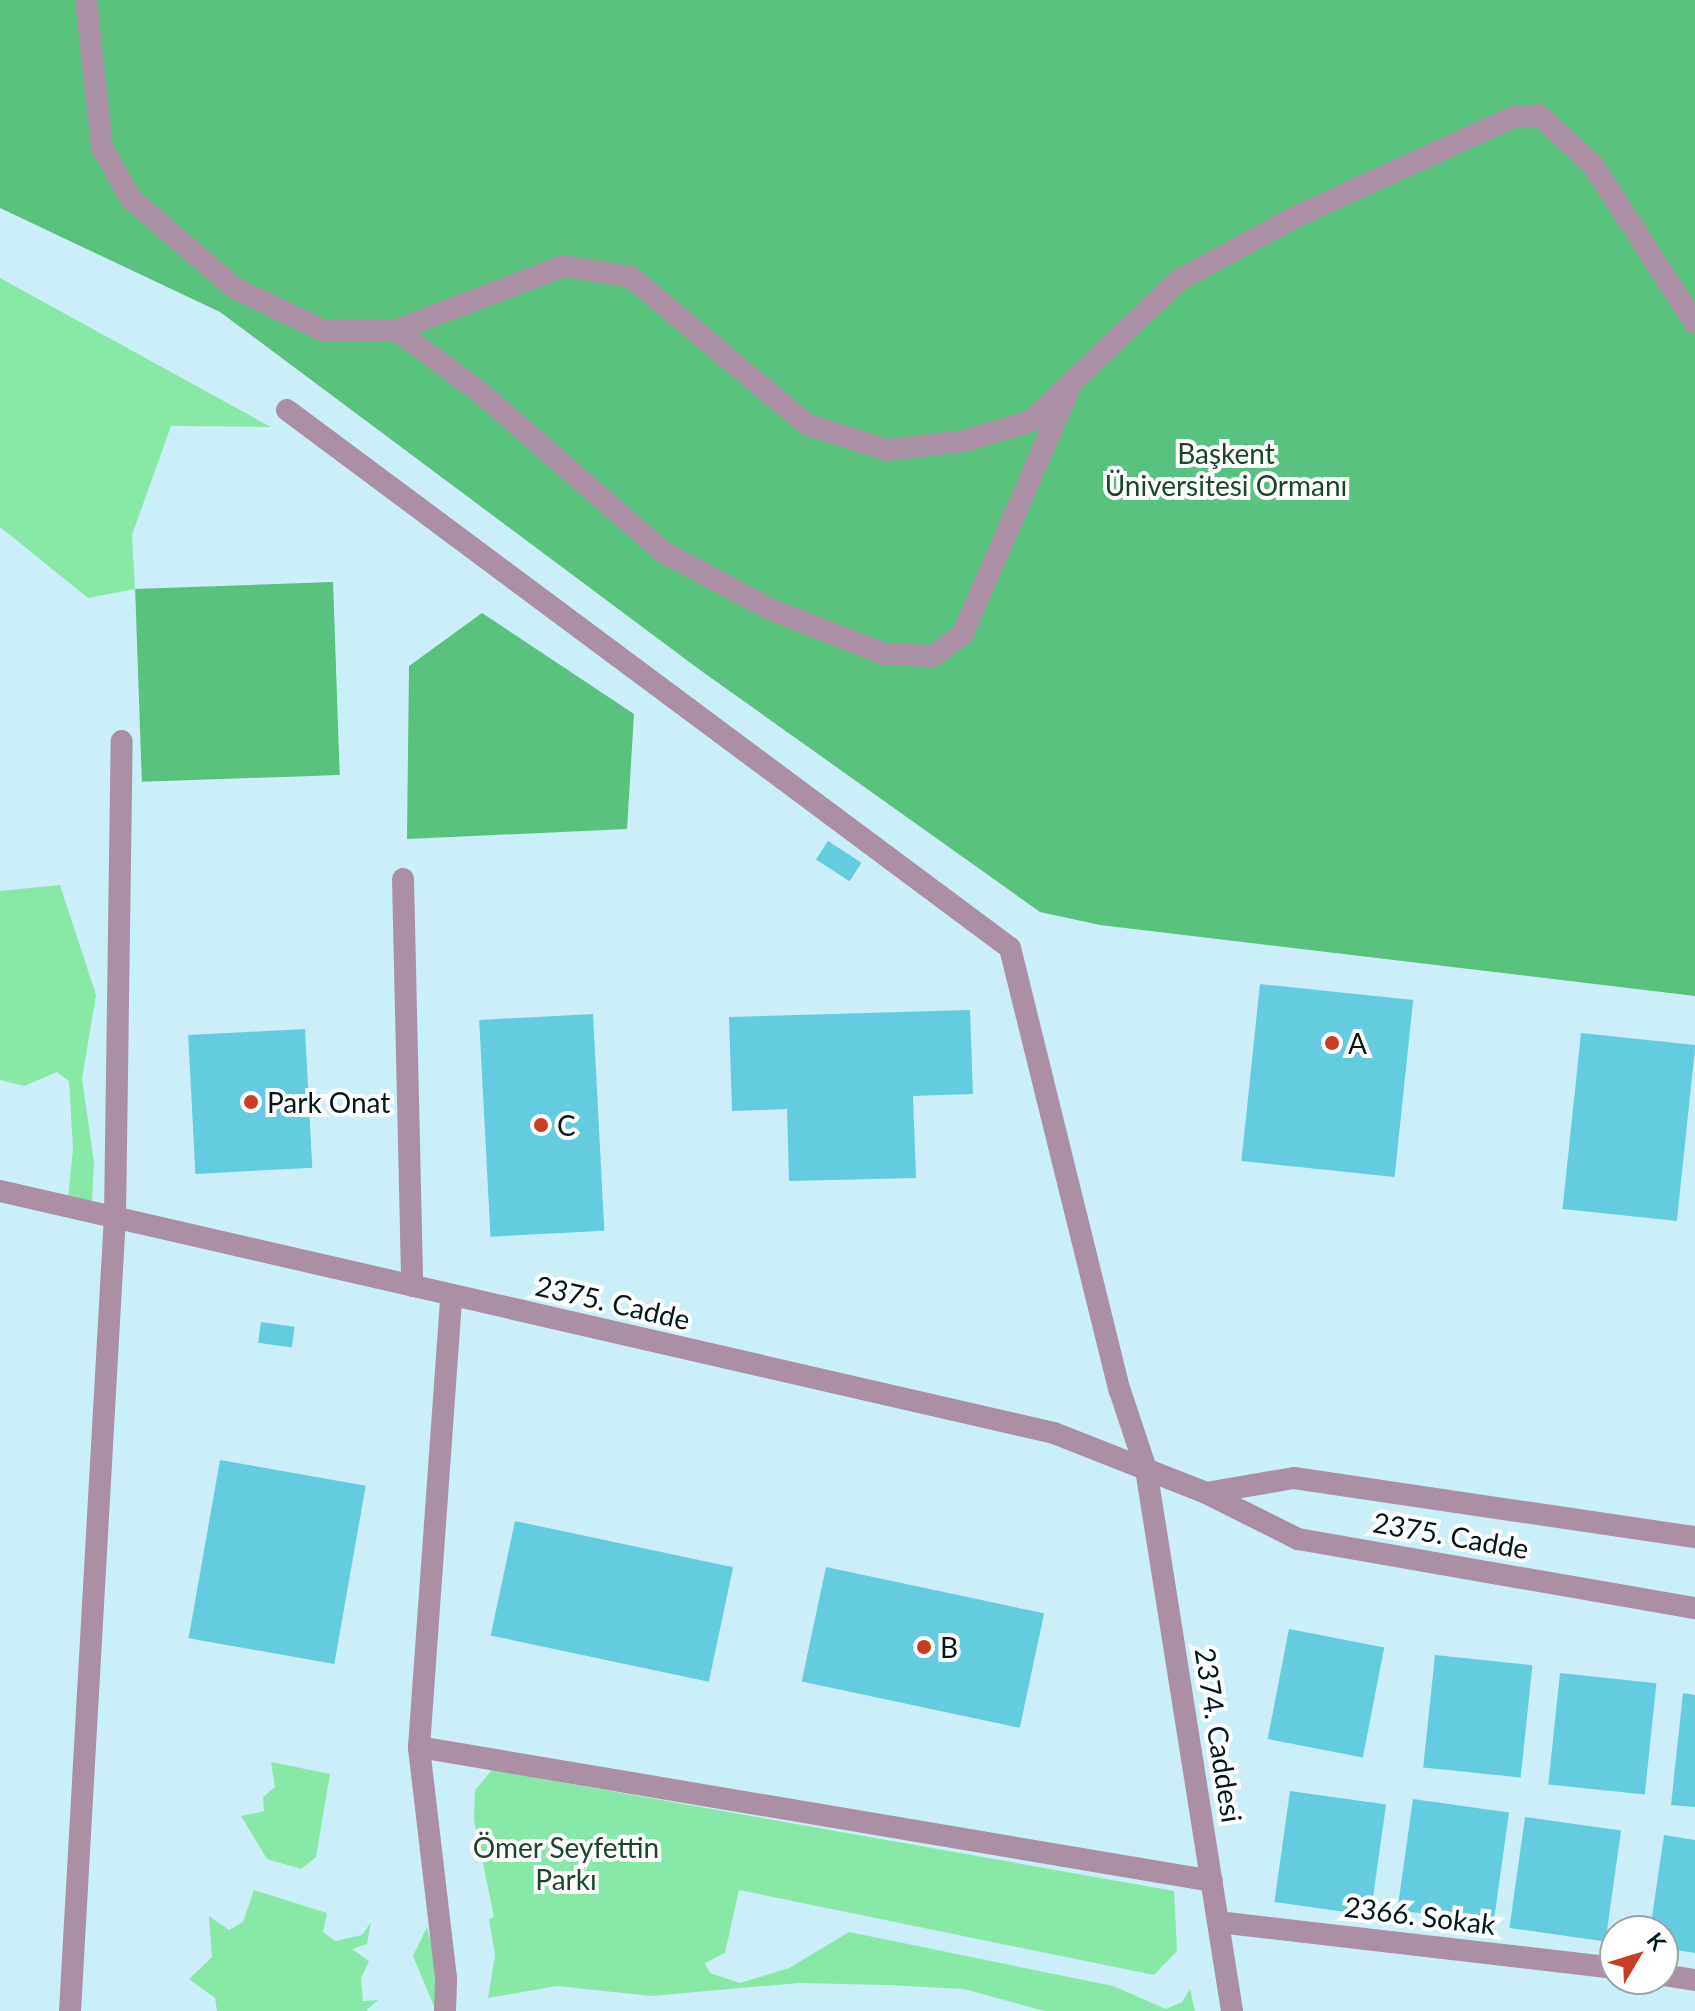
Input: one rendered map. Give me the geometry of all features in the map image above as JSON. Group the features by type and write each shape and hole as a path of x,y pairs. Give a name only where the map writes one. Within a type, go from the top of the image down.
{"street":[{"path":"86,0 102,147 131,199 235,288 322,330 396,330 564,266 631,277 806,424 887,450 964,441 1031,421 1179,280 1295,217 1513,117 1539,115 1593,165 1695,323"},
{"path":"396,330 481,393 663,552 770,609 884,654 933,656 963,633 1070,386"},
{"name":"2374. Caddesi","path":"287,410 1010,948 1120,1391 1146,1469 1232,2011"},
{"path":"70,2011 115,1217 122,741"},
{"path":"403,879 412,1286"},
{"name":"2375. Cadde","path":"0,1191 1054,1433 1206,1493 1298,1539 1695,1608"},
{"path":"445,2011 446,1978 419,1747 451,1296"},
{"name":"2375. Cadde","path":"1206,1493 1294,1478 1695,1537"},
{"path":"419,1747 1212,1881"},
{"name":"2366. Sokak","path":"1218,1922 1599,1966"}],"green space":[{"name":"Başkent Üniversitesi Ormanı","path":"0,0 1695,0 1695,996 1100,925 1040,912 700,670 220,312 0,208"},
{"path":"0,278 271,427 171,426 132,535 135,589 88,598 0,527"},
{"path":"333,582 340,775 142,782 135,589"},
{"path":"482,613 634,714 627,829 407,839 409,666"},
{"path":"60,885 96,995 82,1079 94,1162 92,1204 68,1198 73,1150 69,1081 57,1072 24,1086 0,1080 0,891"},
{"path":"271,1762 330,1774 316,1857 301,1869 267,1859 241,1816 264,1811 263,1797 275,1787"},
{"name":"Ömer Seyfettin Parkı","path":"492,1770 1174,1891 1177,1951 1154,1975 739,1890 725,1953 705,1963 710,1973 740,1983 789,1968 849,1932 1113,1986 1166,2009 1182,2002 1190,1989 1195,2011 1044,2011 964,1989 799,1983 651,1996 557,1986 488,1998 495,1955 489,1919 494,1917 474,1820 475,1790"},
{"path":"254,1890 327,1913 323,1932 335,1941 362,1935 371,1922 367,1944 352,1949 369,1961 361,1978 363,2001 378,2000 366,2011 217,2011 215,1998 189,1979 212,1957 209,1916 229,1930 243,1922"},
{"path":"427,1927 437,1968 436,2011 413,1956"}],"building":[{"path":"828,841 862,863 850,881 816,859"},
{"name":"A","path":"1260,984 1413,1000 1395,1177 1241,1161"},
{"path":"970,1010 973,1094 913,1096 916,1178 789,1181 787,1109 732,1111 729,1017"},
{"name":"C","path":"593,1014 604,1231 491,1237 479,1020"},
{"name":"Park Onat","path":"305,1029 312,1168 195,1174 188,1035"},
{"path":"1581,1033 1695,1045 1677,1221 1562,1209"},
{"path":"261,1322 295,1327 292,1348 258,1343"},
{"path":"220,1460 366,1486 334,1664 189,1638"},
{"path":"515,1521 733,1567 709,1682 491,1635"},
{"name":"B","path":"826,1567 1044,1613 1020,1728 802,1681"},
{"path":"1289,1629 1384,1648 1363,1757 1268,1739"},
{"path":"1435,1655 1532,1665 1521,1778 1423,1767"},
{"path":"1560,1673 1656,1683 1645,1795 1548,1784"},
{"path":"1683,1693 1695,1695 1695,1807 1671,1805"},
{"path":"1290,1791 1386,1804 1370,1915 1274,1902"},
{"path":"1413,1799 1509,1812 1493,1923 1397,1910"},
{"path":"1525,1817 1621,1830 1609,1915 1599,1915 1599,1941 1509,1928"},
{"path":"1664,1835 1695,1840 1695,1953 1679,1950 1679,1915 1652,1915"}],"place":[{"name":"A","path":"1332,1043"},
{"name":"Park Onat","path":"251,1102"},
{"name":"C","path":"541,1125"},
{"name":"B","path":"924,1647"}]}
